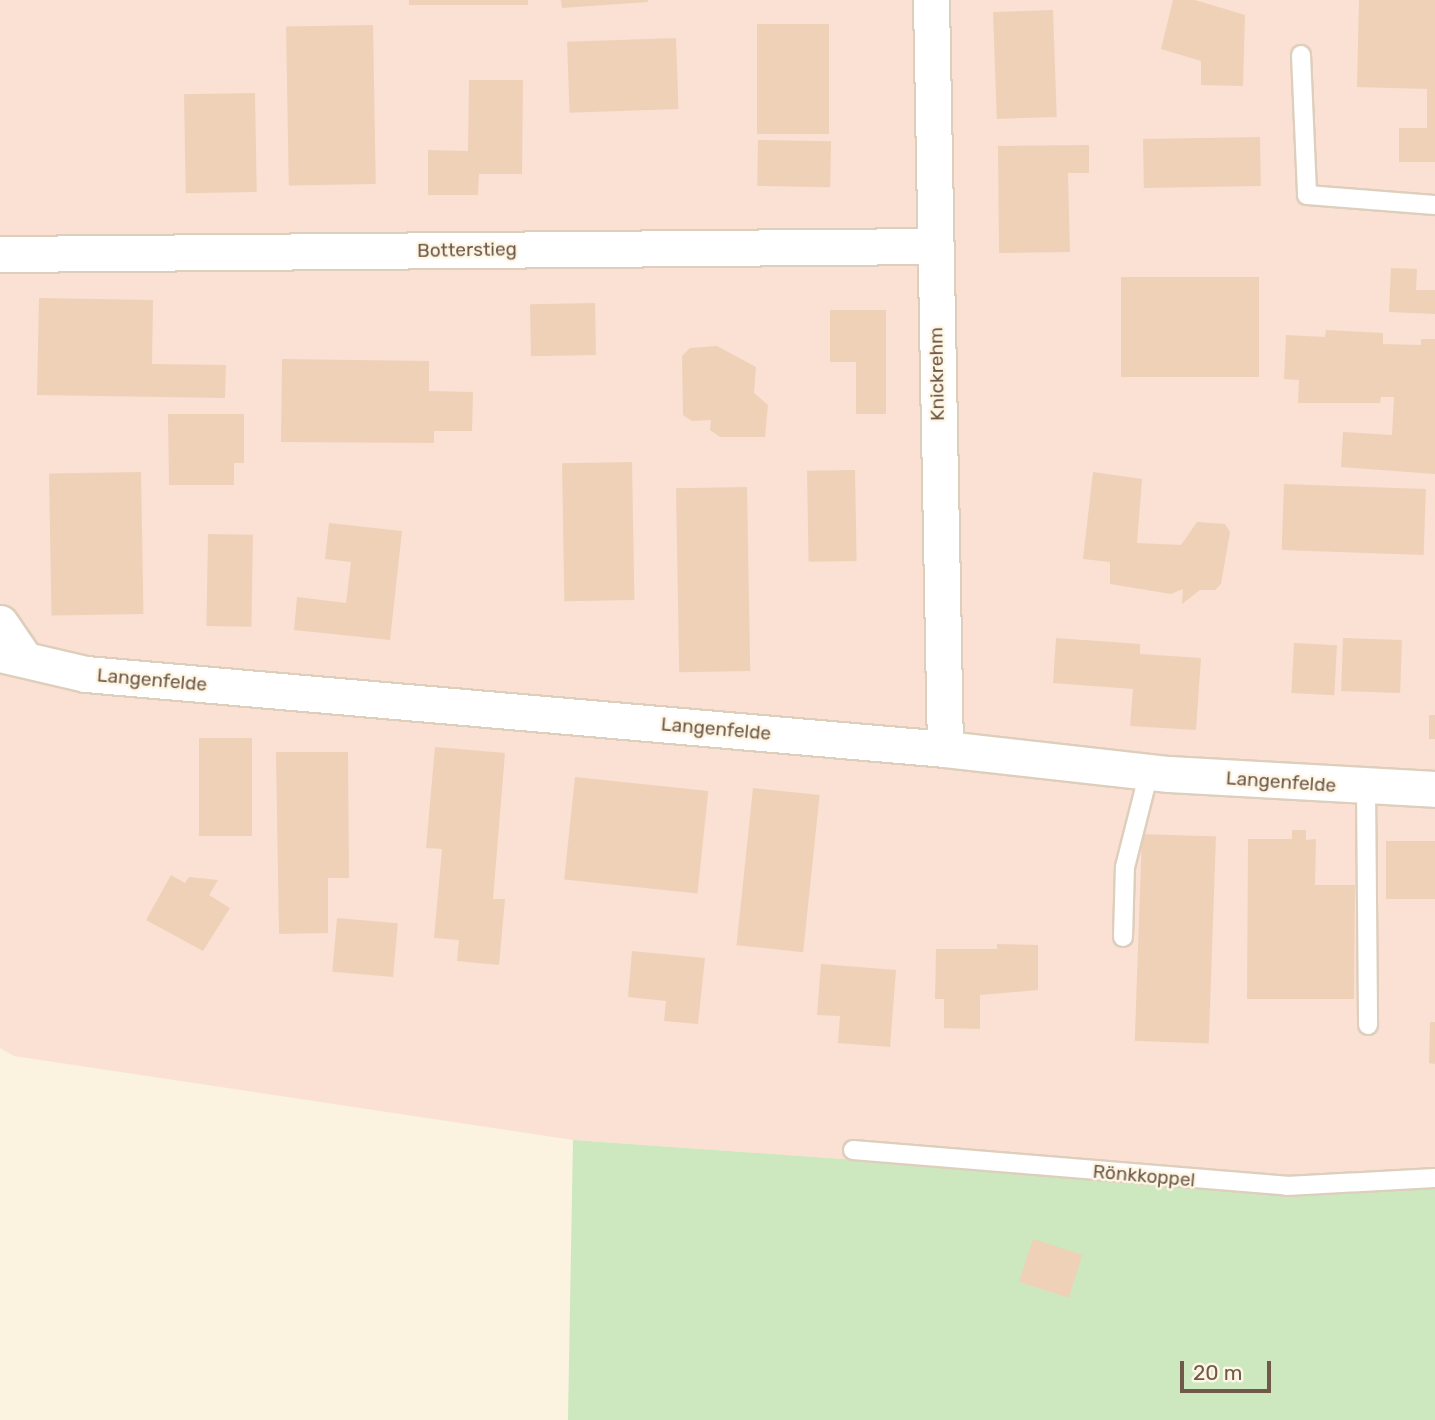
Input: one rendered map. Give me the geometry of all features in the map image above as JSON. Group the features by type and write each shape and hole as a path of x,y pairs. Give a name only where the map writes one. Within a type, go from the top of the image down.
{"street":[{"name":"Knickrehm","path":"931,0 945,748"},
{"name":"Botterstieg","path":"0,254 934,246"},
{"path":"0,623 12,656"},
{"name":"Langenfelde","path":"12,656 86,674 945,748 1149,772 1435,789"}],"lane":[{"path":"1301,55 1307,195 1435,205"},
{"path":"1123,937 1125,867 1149,772"},
{"path":"1366,787 1368,1025"},
{"name":"Rönkkoppel","path":"853,1150 1287,1186 1435,1178"}],"shaded area":[{"path":"0,0 1435,0 1435,1174 1267,1189 573,1140 14,1056 0,1048"}],"green space":[{"path":"573,1140 1266,1189 1435,1174 1435,1420 568,1420"}],"building":[{"path":"409,0 528,0 528,5 409,5"},
{"path":"561,0 648,0 648,2 562,8"},
{"path":"1173,0 1195,0 1245,15 1243,86 1201,85 1201,61 1161,49"},
{"path":"1359,0 1435,0 1435,162 1399,162 1399,128 1427,128 1427,89 1357,87"},
{"path":"1053,10 1057,117 997,119 993,12"},
{"path":"757,24 829,24 829,134 757,134"},
{"path":"373,25 376,184 289,185 286,27"},
{"path":"676,38 678,109 570,113 567,42"},
{"path":"469,80 523,80 522,174 479,174 478,195 428,195 428,150 468,151"},
{"path":"255,93 257,192 186,193 184,94"},
{"path":"1260,137 1261,186 1144,188 1143,139"},
{"path":"758,140 831,141 830,187 757,186"},
{"path":"1089,145 1089,173 1068,173 1070,252 999,253 998,146"},
{"path":"1391,268 1417,269 1416,290 1435,290 1435,314 1389,312"},
{"path":"1121,277 1259,277 1259,377 1121,377"},
{"path":"39,298 153,300 152,364 226,365 225,398 37,395"},
{"path":"595,303 596,355 531,356 530,304"},
{"path":"830,310 886,310 886,414 856,414 856,362 830,362"},
{"path":"1326,330 1383,333 1383,344 1421,345 1421,339 1435,339 1435,474 1341,467 1343,432 1392,435 1394,397 1381,397 1380,403 1298,403 1299,380 1284,379 1286,335 1325,337"},
{"path":"717,346 756,367 754,393 768,405 765,437 720,437 710,430 711,420 692,421 683,415 682,356 690,348"},
{"path":"282,359 429,361 429,391 473,392 472,431 434,431 434,443 281,442"},
{"path":"168,414 244,414 244,463 234,463 234,485 169,485"},
{"path":"632,462 634,600 564,601 562,463"},
{"path":"855,470 857,561 809,562 807,471"},
{"path":"141,472 143,614 51,616 49,474"},
{"path":"1093,472 1142,479 1137,543 1181,545 1197,522 1225,524 1230,532 1221,584 1215,590 1200,590 1182,604 1183,589 1171,594 1110,584 1110,562 1083,559"},
{"path":"1284,484 1426,489 1424,555 1282,550"},
{"path":"747,487 750,671 679,672 676,488"},
{"path":"329,523 402,531 390,640 294,630 297,597 346,603 351,562 325,559"},
{"path":"208,534 253,535 251,627 206,626"},
{"path":"1056,638 1140,644 1140,654 1201,658 1196,730 1130,726 1133,689 1053,683"},
{"path":"1343,638 1402,640 1400,693 1341,691"},
{"path":"1294,643 1337,645 1334,695 1291,693"},
{"path":"1429,715 1435,715 1435,739 1429,739"},
{"path":"199,738 252,738 252,836 199,836"},
{"path":"435,747 505,753 493,899 505,899 499,965 457,961 459,940 434,938 442,849 426,848"},
{"path":"276,752 348,752 349,878 328,878 328,933 279,934"},
{"path":"575,777 708,791 697,893 564,879"},
{"path":"753,788 820,795 803,952 736,945"},
{"path":"1292,830 1306,830 1306,840 1316,839 1315,885 1355,885 1354,999 1247,999 1248,839 1292,839"},
{"path":"1142,834 1216,837 1209,1043 1135,1041"},
{"path":"1386,841 1435,841 1435,899 1386,899"},
{"path":"171,875 185,883 189,877 218,880 209,895 230,908 203,951 146,920"},
{"path":"337,918 398,923 393,977 332,972"},
{"path":"997,944 1038,945 1038,990 980,995 980,1029 944,1028 944,999 935,999 936,949 997,949"},
{"path":"632,951 705,958 698,1024 664,1021 666,1001 628,997"},
{"path":"821,964 896,970 890,1047 838,1043 840,1016 817,1015"},
{"path":"1430,1022 1435,1022 1435,1064 1429,1063"},
{"path":"1033,1239 1082,1255 1069,1298 1019,1282"}]}
